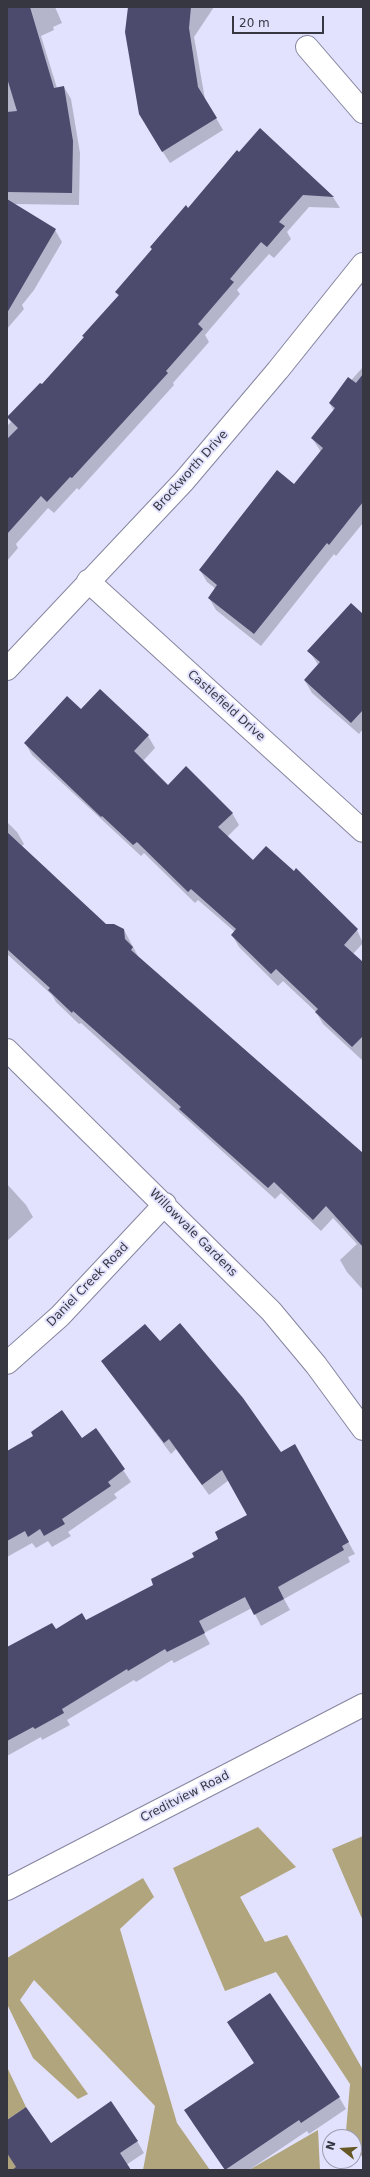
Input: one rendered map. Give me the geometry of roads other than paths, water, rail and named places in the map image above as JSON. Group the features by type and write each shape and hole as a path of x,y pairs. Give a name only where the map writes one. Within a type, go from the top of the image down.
{"street":[{"path":"307,47 363,112"},
{"name":"Brockworth Drive","path":"7,669 88,581 184,481 278,370 363,264"},
{"name":"Castlefield Drive","path":"88,581 363,831"},
{"name":"Willowvale Gardens","path":"7,1050 165,1204 271,1311 316,1364 363,1429"},
{"name":"Daniel Creek Road","path":"7,1363 60,1316 165,1204"},
{"name":"Creditview Road","path":"7,1889 363,1705"}]}
